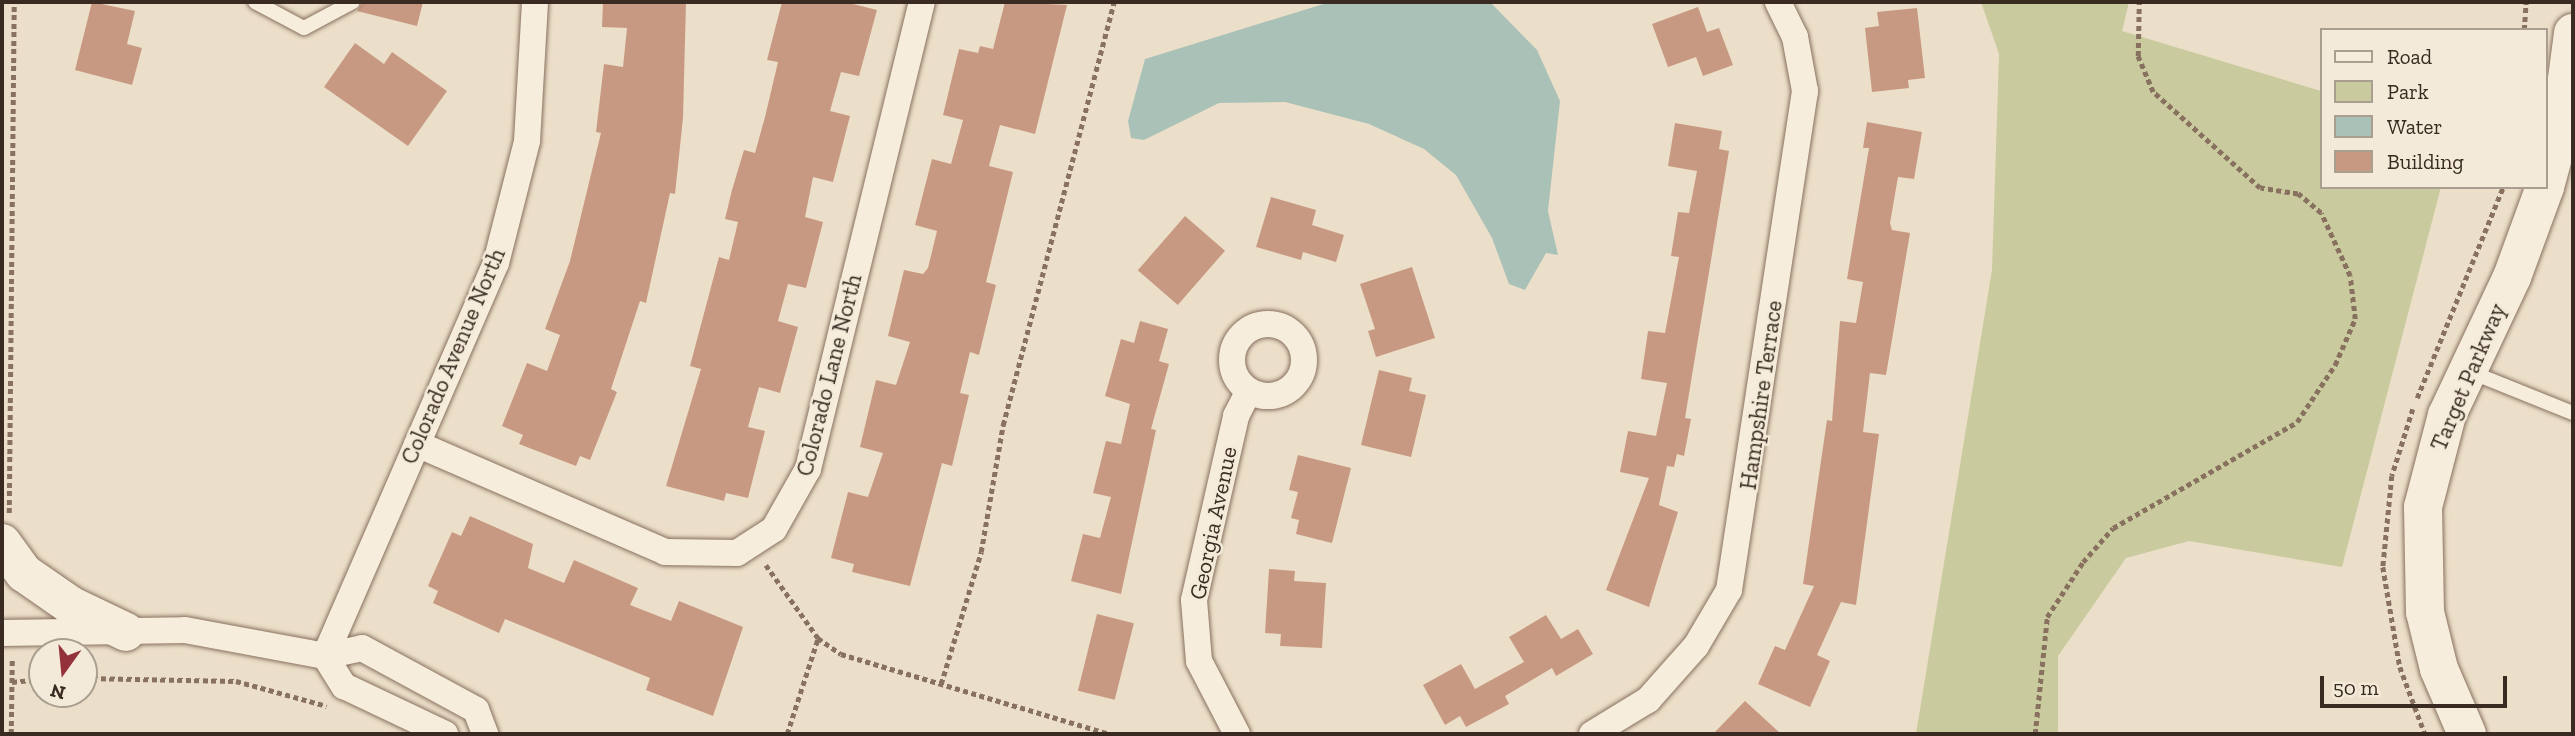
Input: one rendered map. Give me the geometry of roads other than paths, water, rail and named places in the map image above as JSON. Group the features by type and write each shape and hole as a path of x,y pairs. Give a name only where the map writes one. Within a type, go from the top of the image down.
{"street":[{"name":"Colorado Avenue North","path":"325,656 496,263 527,141 535,2"},
{"name":"Colorado Lane North","path":"417,444 665,552 708,556 752,546 793,504 808,469 922,2"},
{"name":"Hampshire Terrace","path":"1592,734 1648,700 1696,646 1729,590 1805,91 1795,37 1778,2"},
{"name":"Target Parkway","path":"2547,180 2560,131 2573,33"},
{"name":"Target Parkway","path":"2467,734 2439,670 2425,612 2421,556 2433,456 2466,370 2512,277 2544,189"},
{"name":"Georgia Avenue","path":"1237,734 1199,661 1194,600 1236,416 1249,391"},
{"path":"6,533 24,573 70,606 126,632"},
{"path":"2,633 126,632 247,637 325,656 362,648 476,710 485,734"},
{"path":"325,656 344,686 445,734"}],"lane":[{"path":"254,2 304,28 352,2"},
{"path":"2466,370 2573,412"}],"water":[{"path":"1330,2 1490,2 1537,50 1560,101 1548,211 1558,255 1546,253 1525,290 1509,284 1492,238 1456,175 1424,149 1369,124 1285,102 1219,103 1144,140 1131,138 1128,121 1145,59"}]}
